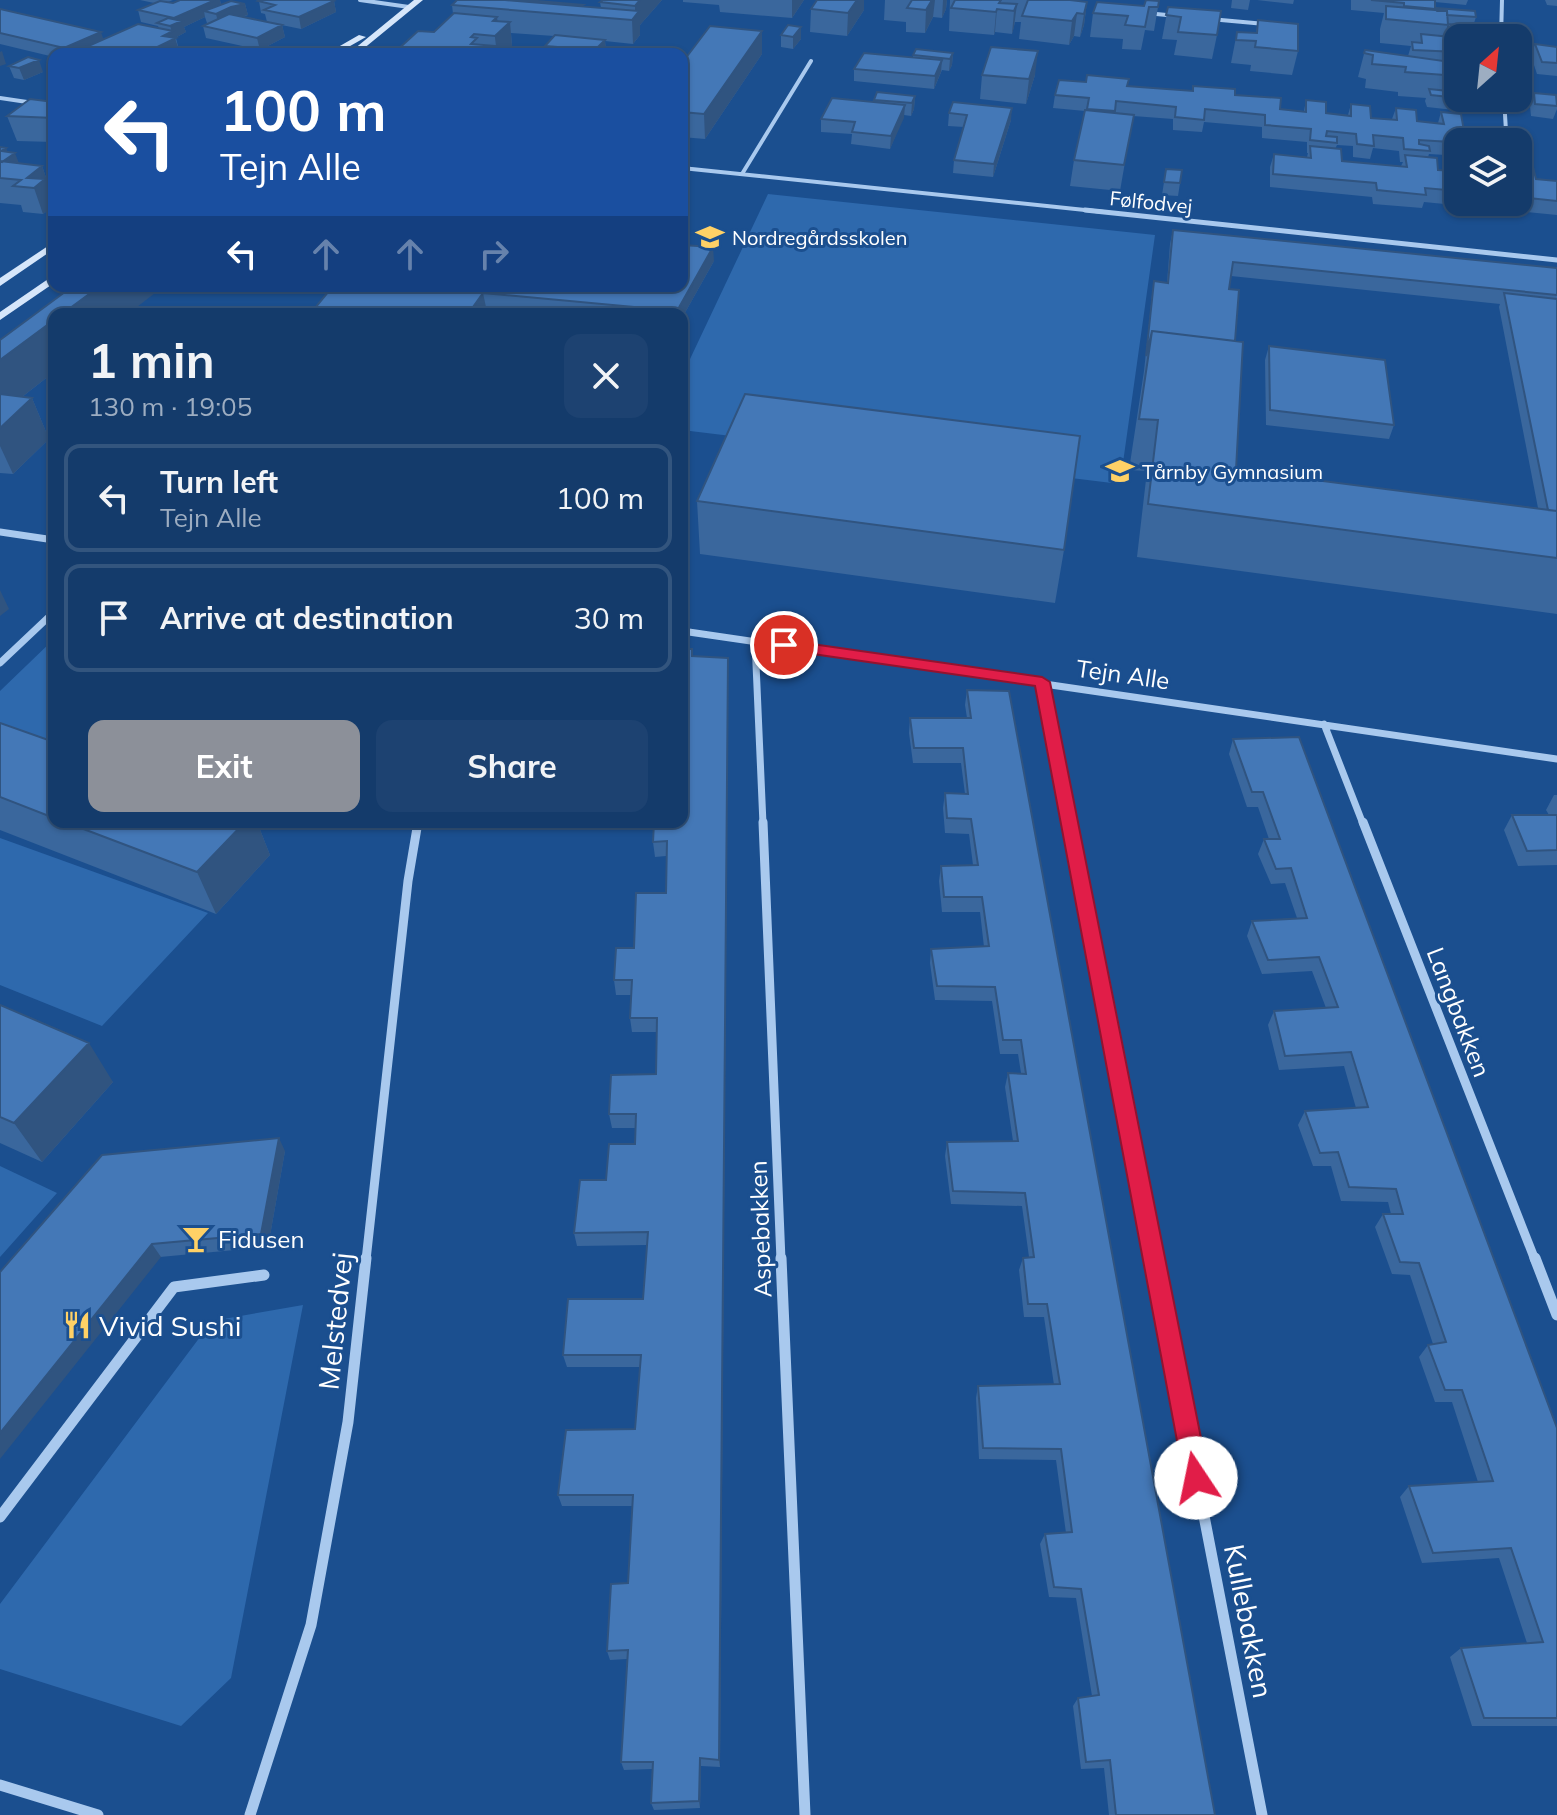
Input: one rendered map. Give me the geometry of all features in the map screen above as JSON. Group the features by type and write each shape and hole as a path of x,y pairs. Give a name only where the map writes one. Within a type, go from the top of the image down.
{"street":[{"path":"360,0 409,7"},
{"path":"359,48 419,0"},
{"path":"1501,24 1502,0"},
{"path":"1143,13 1188,17"},
{"path":"1204,18 1265,24"},
{"path":"342,48 389,24"},
{"path":"742,174 811,61"},
{"path":"0,98 48,105"},
{"name":"Følfodvej","path":"688,169 1557,260"},
{"path":"0,283 48,249"},
{"path":"0,317 48,282"},
{"path":"0,532 48,539"},
{"path":"0,663 48,618"},
{"name":"Tejn Alle","path":"688,632 1557,759"},
{"name":"Aspebakken","path":"755,641 805,1815"},
{"name":"Kullebakken","path":"1042,682 1262,1815"},
{"name":"Langbakken","path":"1324,724 1557,1315"},
{"name":"Melstedvej","path":"250,1815 311,1625 348,1422 408,881 417,828"},
{"path":"0,1517 174,1287 264,1275"},
{"path":"0,1785 98,1815"}],"shaded area":[{"path":"768,194 1155,235 1120,484 688,431 688,363"},
{"path":"48,645 48,740 0,725 0,691"},
{"path":"0,838 208,913 102,1026 0,985"},
{"path":"0,1166 57,1193 0,1257"},
{"path":"303,1305 231,1678 181,1726 0,1669 0,1604 212,1321"}],"building":[{"path":"180,0 215,0 174,18 138,10 160,1 173,3"},
{"path":"260,0 334,1 299,17 264,10 275,5"},
{"path":"457,0 505,0 639,11 632,20 452,5"},
{"path":"505,0 526,0 583,5 581,6"},
{"path":"640,0 635,6 600,2"},
{"path":"817,0 857,0 848,13 811,9"},
{"path":"912,0 932,0 926,10 907,8"},
{"path":"955,0 1001,0 999,3 1017,4 1014,11 997,9 996,12 951,8"},
{"path":"1028,0 1087,2 1084,14 1077,13 1072,21 1022,16"},
{"path":"1146,0 1159,1 1158,7 1149,7 1145,27 1125,25 1128,16 1093,13 1097,2 1144,6"},
{"path":"1371,0 1435,0 1435,9 1404,6 1404,3"},
{"path":"231,1 245,4 216,14 204,11"},
{"path":"1386,6 1447,11 1448,24 1444,25 1386,19"},
{"path":"1168,7 1221,11 1217,35 1178,32 1181,17 1166,15"},
{"path":"1436,8 1475,11 1476,17 1447,15 1447,11 1437,11"},
{"path":"0,9 101,32 64,48 0,33"},
{"path":"454,13 497,17 493,21 510,22 495,36 474,34 471,37 477,38 471,44 496,46 494,48 399,48 418,31 434,32"},
{"path":"229,14 282,25 257,38 203,26"},
{"path":"168,18 182,21 170,26 157,23"},
{"path":"1258,20 1298,24 1298,51 1255,47 1256,41 1236,40 1237,32 1257,33"},
{"path":"138,24 173,31 163,36 176,38 155,48 86,47"},
{"path":"788,25 801,27 793,37 781,35"},
{"path":"710,26 762,31 704,114 688,113 688,55"},
{"path":"1421,34 1444,36 1444,51 1413,50 1412,42 1422,43"},
{"path":"555,35 605,40 597,48 545,46"},
{"path":"1535,44 1557,47 1557,63 1542,62"},
{"path":"991,47 1038,51 1029,79 982,75"},
{"path":"916,49 953,53 950,59 913,55"},
{"path":"1365,50 1444,61 1444,75 1405,72 1406,67 1372,64 1373,55 1364,53"},
{"path":"864,53 942,60 935,76 854,69"},
{"path":"28,57 39,60 19,68 9,66"},
{"path":"1087,75 1129,79 1127,86 1193,91 1193,86 1235,89 1235,95 1281,98 1280,109 1306,112 1306,100 1326,102 1326,113 1351,116 1351,104 1370,106 1371,118 1397,120 1396,108 1416,110 1417,121 1444,124 1441,112 1461,114 1464,128 1444,128 1444,142 1419,140 1419,144 1429,146 1430,151 1404,149 1403,138 1373,135 1374,146 1357,144 1356,134 1327,131 1326,136 1337,137 1337,143 1310,140 1311,129 1265,125 1265,115 1205,109 1204,120 1175,117 1176,107 1116,101 1115,111 1087,109 1089,98 1055,95 1059,80 1086,82"},
{"path":"1429,89 1444,91 1444,96 1431,95"},
{"path":"877,92 915,96 912,103 874,100"},
{"path":"1534,93 1556,95 1557,106 1535,104"},
{"path":"832,98 905,105 891,136 852,132 855,122 821,119"},
{"path":"30,99 48,101 48,118 7,116"},
{"path":"953,102 1012,108 994,164 954,160 967,115 949,113"},
{"path":"1085,110 1134,115 1124,165 1074,160"},
{"path":"1310,146 1341,149 1342,161 1407,167 1405,155 1437,158 1438,170 1444,170 1444,190 1425,188 1426,195 1377,190 1376,183 1273,174 1274,154 1311,158"},
{"path":"0,147 6,148 1,151 15,153 2,162"},
{"path":"0,161 42,166 27,178 45,179 34,188 13,186 21,180 0,178"},
{"path":"1532,167 1536,179 1557,181 1557,201 1532,198"},
{"path":"1166,169 1182,170 1180,183 1164,182"},
{"path":"1173,230 1557,268 1557,295 1233,262 1229,289 1239,290 1235,341 1152,331 1146,356 1154,281 1168,283"},
{"path":"688,245 713,247 688,291"},
{"path":"65,292 92,292 70,308 48,308 48,324 0,360 0,340"},
{"path":"328,292 688,292 679,308 645,308 483,293 472,308 315,308"},
{"path":"1504,293 1557,299 1557,511 1548,510"},
{"path":"1152,331 1243,342 1236,470 1557,511 1557,558 1148,504 1158,420 1139,419"},
{"path":"1269,346 1385,360 1394,425 1270,410"},
{"path":"0,394 32,398 0,428"},
{"path":"745,394 1080,436 1064,550 697,501"},
{"path":"688,649 692,649 692,656 728,658 719,1760 700,1758 699,1801 651,1803 653,1762 621,1762 628,1650 607,1651 611,1584 628,1583 633,1495 558,1495 566,1430 635,1429 641,1355 563,1355 568,1299 643,1299 648,1232 574,1233 580,1180 606,1180 609,1144 635,1144 636,1114 609,1114 611,1075 656,1074 657,1018 630,1018 632,980 614,980 616,948 634,948 636,893 666,893 667,841 653,842 654,828 688,828"},
{"path":"967,690 1009,691 1215,1815 1116,1815 1110,1760 1086,1762 1078,1698 1099,1695 1081,1589 1054,1587 1045,1534 1072,1532 1061,1449 983,1448 978,1386 1060,1384 1047,1304 1028,1304 1023,1258 1034,1257 1025,1193 953,1191 947,1142 1018,1141 1008,1073 1026,1074 1021,1040 1003,1040 995,987 937,986 931,949 989,946 982,897 944,897 941,866 978,865 971,819 947,818 945,793 968,794 963,748 914,748 910,718 971,718"},
{"path":"0,723 48,740 48,816 0,797"},
{"path":"1299,737 1557,1428 1557,1718 1484,1718 1461,1648 1543,1642 1511,1548 1433,1553 1409,1486 1493,1481 1462,1390 1445,1390 1428,1345 1446,1342 1419,1263 1400,1262 1383,1214 1403,1214 1396,1189 1349,1187 1338,1152 1320,1153 1305,1111 1368,1107 1351,1052 1285,1056 1274,1011 1338,1007 1319,957 1268,960 1252,921 1307,918 1291,868 1276,869 1264,839 1280,839 1263,792 1252,792 1233,739"},
{"path":"1512,815 1557,815 1557,850 1527,851"},
{"path":"81,828 239,828 197,872"},
{"path":"0,1005 89,1043 14,1123 0,1117"},
{"path":"279,1138 261,1234 152,1244 0,1433 0,1272 102,1155"}],"place":[{"name":"Nordregårdsskolen","path":"710,237"},
{"name":"Tårnby Gymnasium","path":"1120,471"},
{"name":"Fidusen","path":"196,1239"},
{"name":"Vivid Sushi","path":"77,1325"}],"route":[{"path":"784,645 1042,682 1196,1478"}]}
